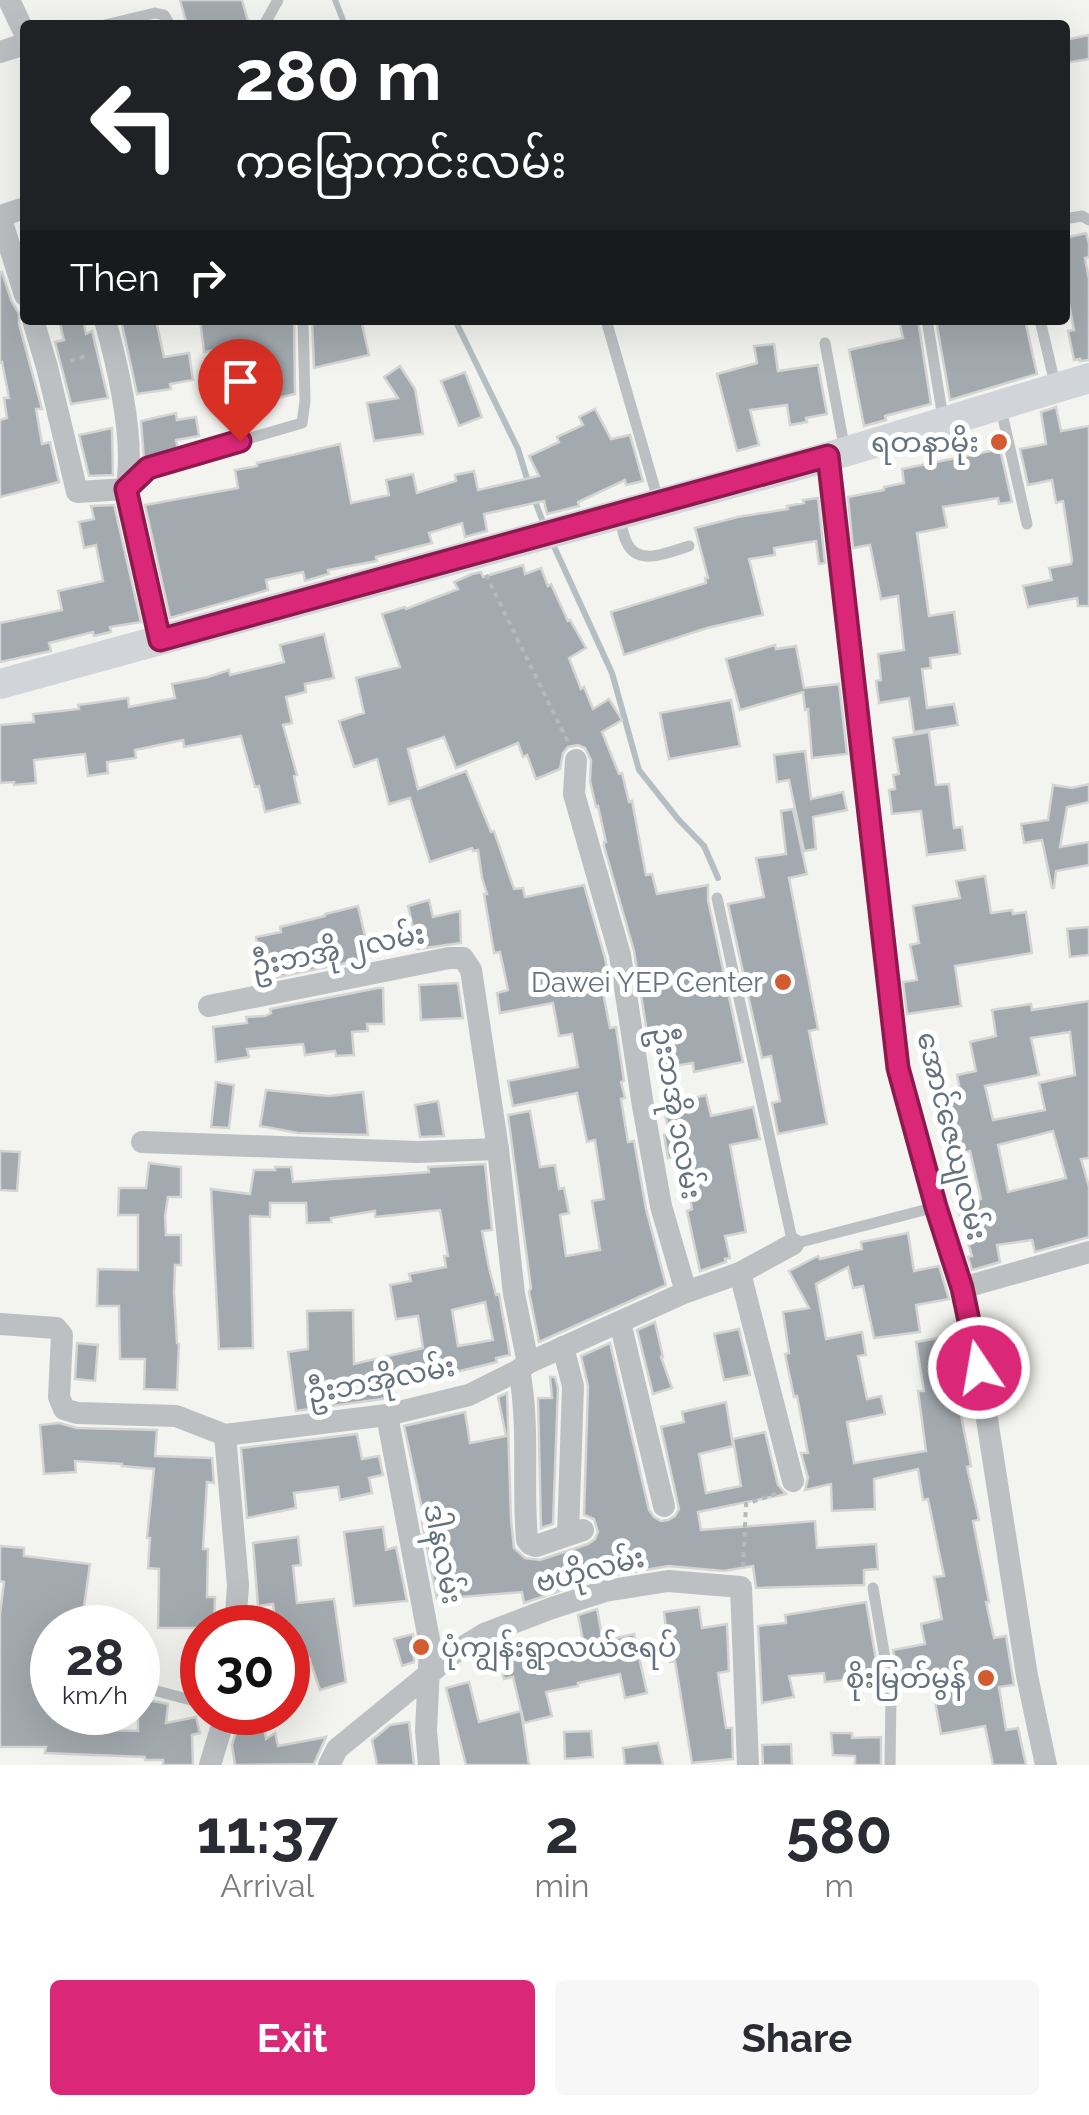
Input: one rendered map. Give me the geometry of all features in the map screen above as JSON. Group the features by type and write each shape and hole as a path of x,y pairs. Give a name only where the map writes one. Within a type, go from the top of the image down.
{"main road":[{"path":"0,684 836,454 1089,378"}],"street":[{"path":"9,0 20,23"},
{"path":"0,216 20,279"},
{"path":"35,325 76,492 126,489"},
{"path":"107,325 118,368 130,467 126,489 160,640"},
{"name":"အောင်ဇေယျလမ်း","path":"836,454 898,1068 962,1288 979,1368 1027,1676 1046,1765"},
{"name":"ဦးဘအို ၁လမ်း","path":"576,760 574,794 620,955 661,1206 686,1292"},
{"name":"ဦးဘအို ၂လမ်း","path":"209,1006 462,958 472,970 498,1149 523,1367 527,1540 536,1546 575,1532 572,1386 563,1347"},
{"path":"142,1142 417,1152 498,1149"},
{"name":"ဦးဘအိုလမ်း","path":"0,1324 56,1328 62,1335 60,1397 64,1409 77,1413 176,1416 225,1435 386,1415 469,1395 563,1347 686,1292 740,1273 794,1244"},
{"path":"962,1288 1089,1252"},
{"path":"740,1273 793,1481"},
{"path":"620,1322 664,1506"},
{"name":"ဒါနလမ်း","path":"386,1415 430,1645 428,1765"},
{"path":"225,1435 237,1605"},
{"name":"ဗဟိုလမ်း","path":"329,1765 337,1749 458,1650 484,1634 605,1591 668,1581 741,1587"},
{"path":"741,1587 748,1765"},
{"path":"210,1765 219,1735"}],"lane":[{"path":"128,20 155,14 164,15 167,20"},
{"path":"126,489 148,468 302,423 306,401 303,325"},
{"path":"607,325 660,503"},
{"path":"928,325 944,422"},
{"path":"1041,325 1056,388"},
{"path":"825,343 836,454"},
{"path":"1000,404 1027,524"},
{"path":"619,514 628,546 639,556 656,556 689,546"},
{"path":"717,898 794,1244"},
{"name":"ဦးဘအိုလမ်း","path":"794,1244 936,1207"},
{"path":"873,1588 891,1692 890,1765"}],"path":[{"path":"48,367 113,348"},
{"path":"475,553 576,760"},
{"path":"741,1587 746,1504 784,1490 793,1481"}],"building":[{"path":"180,0 242,0 248,20 186,20"},
{"path":"1089,35 1089,59 1070,62 1070,39"},
{"path":"1086,233 1089,244 1089,257 1085,258 1089,280 1089,360 1074,360 1068,331 1074,330 1070,309 1070,237"},
{"path":"0,272 19,314 42,409 36,409 42,444 50,442 59,482 0,497 0,420 7,418 4,398 9,398 0,363"},
{"path":"60,325 84,325 86,334 92,331 108,398 71,404 55,342 64,340"},
{"path":"122,325 157,325 164,357 189,353 193,380 170,384 171,389 137,394"},
{"path":"201,325 294,325 295,394 268,400 265,385 245,387 241,346 204,352"},
{"path":"312,325 362,325 369,355 314,368"},
{"path":"900,325 919,325 931,404 864,426 849,350 903,338"},
{"path":"937,325 1026,325 1037,374 950,400"},
{"path":"774,344 778,371 818,365 827,414 790,425 787,405 750,410 759,445 737,451 717,374 757,363 754,346"},
{"path":"400,366 415,389 423,434 374,441 367,403 398,398 384,377"},
{"path":"465,372 482,417 459,426 441,381"},
{"path":"1056,407 1061,431 1089,426 1089,606 1078,606 1077,598 1028,607 1023,586 1052,580 1049,568 1071,564 1072,560 1063,501 1056,503 1052,480 1028,485 1020,449 1046,444 1041,412"},
{"path":"595,409 611,439 630,435 643,481 626,485 625,480 578,502 579,506 547,514 544,501 484,514 487,531 465,537 462,523 429,533 432,543 376,557 377,561 328,570 329,574 305,581 303,572 266,580 268,590 170,618 145,505 238,488 235,470 340,444 351,503 389,495 386,480 413,474 417,493 456,481 455,475 474,471 478,490 539,476 529,456 583,425 579,417"},
{"path":"176,413 177,420 196,417 199,436 176,440 178,449 144,460 141,421"},
{"path":"112,428 113,475 89,476 79,435"},
{"path":"1000,449 1012,502 999,504 998,498 943,507 947,527 917,533 929,616 954,612 960,654 930,658 931,668 922,669 927,708 954,704 958,725 914,732 909,698 879,703 878,654 904,650 898,596 881,599 870,545 853,548 848,497 904,483 902,469"},
{"path":"818,498 825,563 819,564 816,541 774,548 775,555 749,559 763,615 624,655 611,612 706,583 695,528 788,509 787,506 804,503 803,500"},
{"path":"114,505 141,622 110,627 111,632 94,636 93,632 49,643 51,651 0,662 0,623 62,610 58,591 103,581 96,545 84,548 79,522 94,519 91,506"},
{"path":"523,565 525,574 541,568 586,648 569,658 593,709 609,699 622,720 602,732 619,774 622,773 629,802 632,801 646,875 652,874 657,894 708,885 743,1062 694,1072 693,1063 661,1068 658,1046 654,1047 652,1037 648,1038 634,951 604,846 590,781 591,760 585,748 568,747 560,769 536,779 518,743 456,768 444,737 408,749 418,789 466,771 491,832 494,831 514,889 523,888 525,897 584,885 605,958 609,981 601,983 610,1028 616,1027 628,1142 634,1141 646,1209 666,1285 539,1342 529,1292 508,1115 530,1111 540,1167 555,1165 569,1213 560,1215 566,1256 600,1250 592,1201 604,1199 595,1140 587,1142 577,1093 513,1106 508,1081 578,1067 572,1034 559,1036 553,1003 500,1013 497,993 508,990 500,952 494,953 478,850 472,848 430,862 410,798 389,804 377,759 354,767 339,721 364,713 356,678 400,667 382,614 458,589 454,582 472,574 481,572 483,577"},
{"path":"324,634 334,678 305,684 306,692 286,697 292,723 283,725 297,775 294,776 300,803 265,812 241,736 184,747 183,740 135,750 136,758 107,762 108,773 88,776 85,754 34,760 36,783 0,783 0,725 34,722 33,714 79,709 78,705 128,698 129,707 175,698 172,684 284,662 280,645"},
{"path":"775,645 776,649 796,646 804,688 839,684 847,754 812,758 803,692 740,710 726,659"},
{"path":"731,700 740,746 669,759 660,713"},
{"path":"929,732 936,785 949,784 954,828 962,827 965,850 927,855 921,811 892,814 889,790 895,789 893,775 899,774 893,738"},
{"path":"805,751 811,799 843,792 847,810 813,817 816,849 804,851 789,780 777,782 774,755"},
{"path":"1089,784 1089,802 1067,807 1060,847 1089,842 1089,865 1056,871 1052,888 1042,840 1024,843 1021,824 1048,820 1053,785 1072,788"},
{"path":"793,809 807,874 789,878 818,1029 809,1031 827,1124 778,1134 772,1103 780,1101 771,1056 762,1058 728,904 764,897 756,858 786,854 781,811"},
{"path":"985,876 991,913 1026,912 1032,953 955,966 961,1006 907,1014 903,982 917,980 910,945 919,943 913,906 960,898 956,881"},
{"path":"429,900 433,917 460,911 461,943 418,949 408,906"},
{"path":"358,906 370,958 264,980 256,937"},
{"path":"1089,927 1089,955 1070,957 1067,929"},
{"path":"458,983 463,1018 421,1020 419,985"},
{"path":"383,988 384,1024 367,1024 368,1031 352,1032 354,1055 336,1056 335,1051 305,1055 303,1044 247,1049 249,1057 216,1062 213,1027 247,1023 246,1017 265,1016 271,1013 270,1009"},
{"path":"1089,1001 1089,1158 1081,1159 1089,1187 1089,1237 1035,1252 1032,1240 997,1245 1000,1262 972,1270 968,1257 972,1256 957,1206 981,1199 970,1151 960,1153 954,1122 943,1125 937,1102 961,1095 957,1075 976,1071 970,1042 996,1036 992,1010 1031,1004 1032,1010","holes":["1070,1032 1075,1075 1039,1083 1045,1110 993,1120 985,1086 1039,1075 1031,1038","1053,1131 1066,1178 1008,1192 998,1145"]},
{"path":"216,1082 234,1085 229,1128 211,1127"},
{"path":"266,1090 329,1096 363,1092 368,1135 298,1133 260,1126"},
{"path":"706,1095 711,1116 753,1107 760,1139 730,1145 746,1232 725,1236 730,1258 700,1271 687,1211 692,1209 682,1155 668,1158 664,1135 669,1135 663,1105"},
{"path":"438,1101 444,1136 420,1137 415,1105"},
{"path":"0,1151 20,1152 17,1191 0,1190"},
{"path":"149,1163 181,1167 181,1197 168,1197 165,1216 166,1235 181,1235 181,1265 175,1265 174,1292 179,1344 177,1390 144,1389 145,1359 120,1359 119,1306 97,1306 98,1269 138,1270 138,1215 118,1215 119,1188 146,1188"},
{"path":"485,1164 492,1230 482,1231 510,1355 496,1358 497,1362 394,1387 396,1397 296,1411 288,1352 308,1349 307,1311 353,1310 354,1364 423,1348 418,1316 396,1319 390,1285 411,1281 409,1274 446,1267 444,1256 448,1256 440,1210 375,1217 375,1211 331,1218 331,1222 307,1223 306,1203 270,1203 270,1217 250,1216 253,1348 219,1349 211,1189 250,1194 254,1170 275,1167 291,1167 293,1182 429,1172 428,1167","holes":["485,1302 493,1340 458,1346 452,1310"]},
{"path":"908,1233 914,1271 939,1266 949,1299 916,1305 920,1332 874,1338 863,1286 853,1288 848,1267 816,1284 826,1339 862,1332 866,1355 858,1356 867,1399 881,1396 885,1414 847,1422 854,1463 926,1451 918,1391 924,1391 916,1342 949,1336 957,1386 966,1385 971,1414 961,1415 979,1520 973,1521 986,1602 994,1638 1006,1636 1014,1685 999,1687 1006,1730 1018,1728 1026,1765 993,1765 985,1726 941,1734 932,1685 902,1690 898,1681 893,1650 925,1644 921,1624 942,1619 934,1577 944,1576 918,1469 874,1479 875,1509 832,1511 831,1484 805,1490 808,1478 801,1453 808,1453 785,1354 789,1353 783,1312 809,1308 789,1271 818,1256 820,1259 862,1249 861,1242"},
{"path":"655,1322 672,1388 653,1394 637,1330"},
{"path":"739,1329 750,1375 724,1380 714,1334"},
{"path":"77,1343 98,1345 95,1381 75,1379"},
{"path":"610,1343 649,1510 654,1517 668,1520 679,1509 661,1427 684,1422 682,1412 726,1402 733,1446 699,1454 706,1493 741,1486 733,1439 765,1432 778,1485 786,1494 698,1512 701,1530 815,1521 817,1548 876,1544 878,1569 864,1570 864,1585 756,1588 753,1566 724,1571 669,1566 601,1577 524,1603 522,1592 437,1599 404,1426 465,1412 470,1443 506,1436 498,1397 507,1393 514,1548 525,1558 540,1560 588,1544 598,1532 594,1519 584,1515 588,1386 581,1356"},
{"path":"550,1377 555,1377 558,1388 553,1524 541,1528 538,1398 552,1398"},
{"path":"40,1425 157,1430 155,1456 212,1458 214,1483 207,1482 203,1549 208,1549 207,1597 215,1597 215,1605 180,1605 180,1628 160,1628 159,1569 148,1568 154,1469 75,1461 76,1472 44,1474"},
{"path":"357,1434 362,1459 379,1456 383,1475 369,1478 372,1493 340,1500 338,1487 294,1493 296,1508 247,1518 241,1448"},
{"path":"383,1527 386,1550 396,1547 407,1601 354,1606 344,1532"},
{"path":"298,1537 301,1565 293,1566 297,1603 334,1599 346,1682 320,1690 310,1661 310,1605 258,1605 253,1543"},
{"path":"0,1546 24,1548 24,1556 90,1564 84,1605 30,1605 30,1735 160,1735 160,1702 168,1704 166,1723 180,1720 180,1735 192,1735 193,1765 163,1765 163,1760 145,1757 45,1753 46,1747 0,1747 0,1614 4,1582 0,1581"},
{"path":"866,1602 880,1683 856,1685 855,1679 825,1682 824,1673 789,1676 794,1697 762,1703 758,1626 786,1623 785,1615"},
{"path":"699,1607 702,1628 727,1624 729,1671 718,1673 726,1728 732,1728 733,1759 692,1763 675,1661 670,1662 664,1612"},
{"path":"597,1609 603,1641 634,1634 647,1693 625,1698 620,1674 578,1683 546,1692 552,1716 524,1723 513,1677 504,1679 498,1655 536,1646 540,1660 585,1651 578,1615"},
{"path":"413,1634 414,1662 402,1666 394,1639"},
{"path":"469,1682 479,1722 521,1711 529,1765 466,1765 446,1688"},
{"path":"409,1722 414,1765 377,1765 372,1740 390,1725"},
{"path":"591,1731 593,1757 565,1759 564,1732"},
{"path":"831,1733 852,1733 852,1738 881,1737 881,1765 855,1765 855,1756 833,1755"},
{"path":"235,1735 265,1735 266,1739 275,1735 278,1746 326,1737 314,1764 235,1765"},
{"path":"658,1743 663,1765 625,1765 623,1748"},
{"path":"791,1744 792,1765 763,1765 762,1745"}],"waterway":[{"path":"335,0 343,20"},
{"path":"457,325 518,449 529,485"},
{"path":"533,496 545,527"},
{"path":"552,542 612,673 639,770 704,846 718,878"}],"place":[{"name":"ရတနာမိုး","path":"999,442"},
{"name":"Dawei YEP Center","path":"783,982"},
{"name":"ပုံကျွန်းရွာလယ်ဇရပ်","path":"421,1647"},
{"name":"စိုးမြတ်မွန်","path":"986,1678"}],"route":[{"path":"240,441 148,468 126,489 160,640 828,456 898,1068 962,1288 979,1368"}]}
